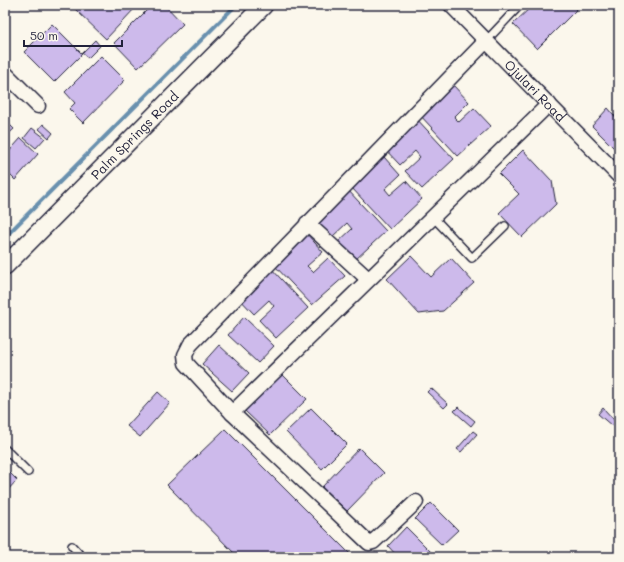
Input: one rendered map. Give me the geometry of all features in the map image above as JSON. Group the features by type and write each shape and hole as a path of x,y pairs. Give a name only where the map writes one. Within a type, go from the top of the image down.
{"street":[{"name":"Palm Springs Road","path":"5,266 264,5"},
{"name":"Ojulari Road","path":"451,5 619,176"},
{"path":"416,502 374,542 370,543 232,413 186,363 185,356 190,345 307,222 486,41"},
{"path":"5,73 38,106"},
{"path":"232,413 548,104"},
{"path":"307,222 368,279"}],"lane":[{"path":"486,41 520,5"},
{"path":"433,217 472,258 506,226"},
{"path":"5,449 28,472"},
{"path":"72,546 82,557"}],"building":[{"path":"77,5 134,5 136,7 106,39 74,8"},
{"path":"152,5 165,5 183,24 138,68 114,43"},
{"path":"533,5 581,5 537,49 513,24"},
{"path":"52,24 82,54 54,82 24,52"},
{"path":"95,40 100,46 88,58 82,53"},
{"path":"101,56 125,80 83,123 69,109 75,103 65,92"},
{"path":"452,84 469,102 454,117 459,122 474,108 491,126 458,156 419,114"},
{"path":"608,108 619,121 619,153 592,126"},
{"path":"415,117 454,159 422,189 405,171 420,157 415,151 400,165 383,147"},
{"path":"5,120 14,129 5,137"},
{"path":"43,124 53,133 49,138 39,129"},
{"path":"32,128 45,138 36,148 24,138"},
{"path":"21,138 38,154 15,180 5,170 5,156"},
{"path":"523,150 552,181 556,204 522,237 499,213 519,194 499,174"},
{"path":"384,157 400,175 385,189 390,195 406,181 422,199 390,229 351,187"},
{"path":"347,189 386,231 354,261 337,243 352,229 347,223 332,237 315,220"},
{"path":"306,233 323,252 307,266 313,272 328,258 345,276 312,305 273,264"},
{"path":"411,256 431,277 451,258 474,283 443,311 419,314 387,279"},
{"path":"269,266 308,308 276,338 259,320 274,306 269,300 254,314 237,296"},
{"path":"244,317 274,346 258,363 228,335"},
{"path":"219,345 249,373 232,391 202,364"},
{"path":"282,374 307,399 270,435 245,411"},
{"path":"431,388 448,404 444,408 427,392"},
{"path":"158,392 170,403 140,437 127,426"},
{"path":"458,407 475,421 471,426 454,411"},
{"path":"311,408 347,444 322,469 286,432"},
{"path":"603,408 616,422 612,426 598,414"},
{"path":"225,429 351,555 349,557 238,557 167,485"},
{"path":"473,431 477,434 461,452 457,449"},
{"path":"359,448 384,473 347,511 322,487"},
{"path":"5,468 17,480 5,493"},
{"path":"431,503 458,530 442,545 415,519"},
{"path":"406,527 434,555 432,557 398,557 388,546"}],"waterway":[{"path":"5,237 236,5"}]}
